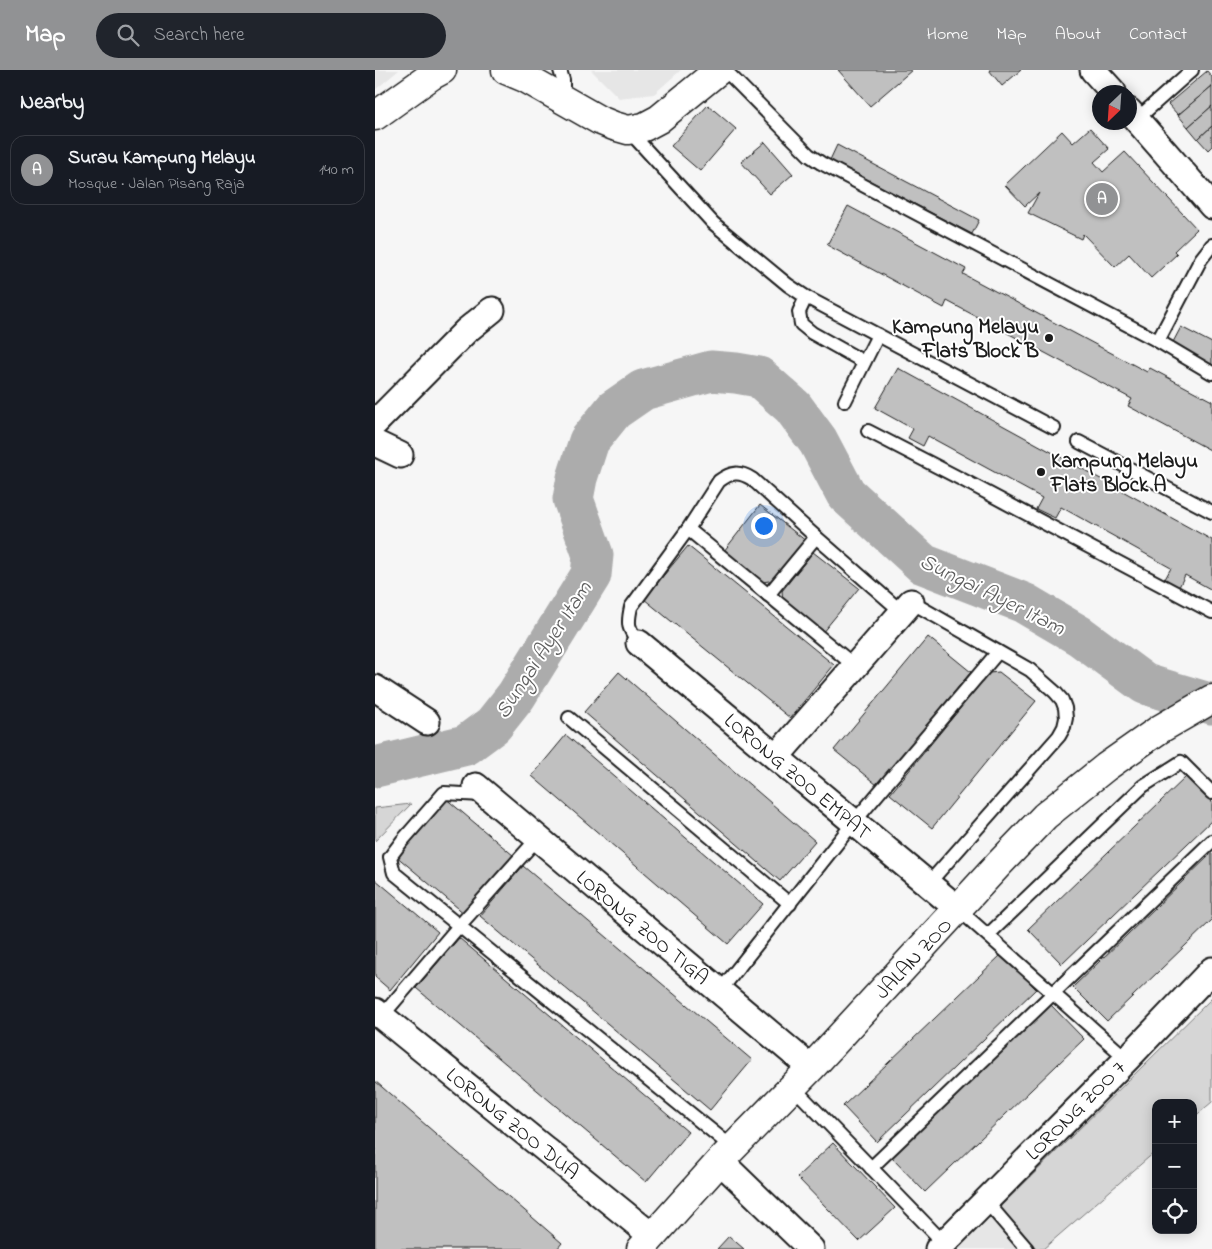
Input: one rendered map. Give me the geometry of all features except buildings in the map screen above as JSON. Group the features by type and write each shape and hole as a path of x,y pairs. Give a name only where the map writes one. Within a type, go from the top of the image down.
{"main road":[{"path":"375,116 441,70"},
{"path":"506,70 525,78 599,120 628,130 644,127 659,120 719,70"},
{"name":"JALAN ZOO","path":"646,1243 727,1154 802,1077 998,864 1045,816 1107,767 1160,729 1212,700"}],"street":[{"path":"1093,70 1107,85"},
{"path":"1137,120 1212,206"},
{"path":"375,423 466,331 492,310"},
{"path":"375,443 400,455"},
{"path":"776,757 907,608"},
{"name":"LORONG ZOO EMPAT","path":"639,643 958,909"},
{"path":"375,688 427,722"},
{"name":"LORONG ZOO TIGA","path":"481,791 720,991 802,1077"},
{"name":"LORONG ZOO 7","path":"941,1246 1127,1059 1212,970"},
{"name":"LORONG ZOO DUA","path":"379,1013 646,1243"},
{"path":"727,1154 811,1249"}],"lane":[{"path":"561,70 563,100"},
{"path":"725,70 809,154 821,163 1158,342 1212,373"},
{"path":"1137,112 1192,70"},
{"path":"628,130 713,223 788,285 806,297 1054,428"},
{"path":"1158,342 1201,259 1212,245"},
{"path":"806,297 799,312 801,324 812,333 864,362"},
{"path":"845,401 878,335"},
{"path":"867,431 1212,612"},
{"path":"1079,442 1212,512"},
{"path":"639,643 629,630 628,618 631,607 688,529 719,481 735,473 753,479 816,537 907,608 998,652 1030,670 1062,700 1066,718 1064,727 1059,736 928,884"},
{"path":"688,529 856,667"},
{"path":"768,595 816,537"},
{"path":"720,991 854,822 998,652"},
{"path":"569,718 790,904"},
{"path":"988,935 1143,786 1181,762 1212,793"},
{"path":"481,791 444,793 391,857 395,873 727,1154"},
{"path":"379,1013 537,839"},
{"path":"871,1168 1212,841"},
{"path":"958,909 1127,1059"},
{"path":"802,1077 871,1168 941,1246"},
{"path":"985,1200 1027,1249"}],"shaded area":[{"path":"375,70 399,70 375,90"},
{"path":"591,70 681,70 654,94 619,98"},
{"path":"411,804 375,841 375,808"},
{"path":"1212,998 1212,1102 1197,1115 1197,1099 1152,1099 1152,1154 1043,1249 1037,1249 999,1208"},
{"path":"999,1208 1037,1249 955,1249"}],"waterway":[{"name":"Sungai Ayer Itam","path":"375,767 466,745 493,725 516,696 591,575 593,555 573,499 577,478 589,441 614,410 643,390 711,371 759,377 793,407 818,441 846,494 923,564 1024,603 1080,636 1145,684 1212,704"}],"place":[{"name":"Surau Kampung Melayu","path":"1102,199"},
{"name":"Kampung Melayu Flats Block B","path":"1049,338"},
{"name":"Kampung Melayu Flats Block A","path":"1041,472"}]}
